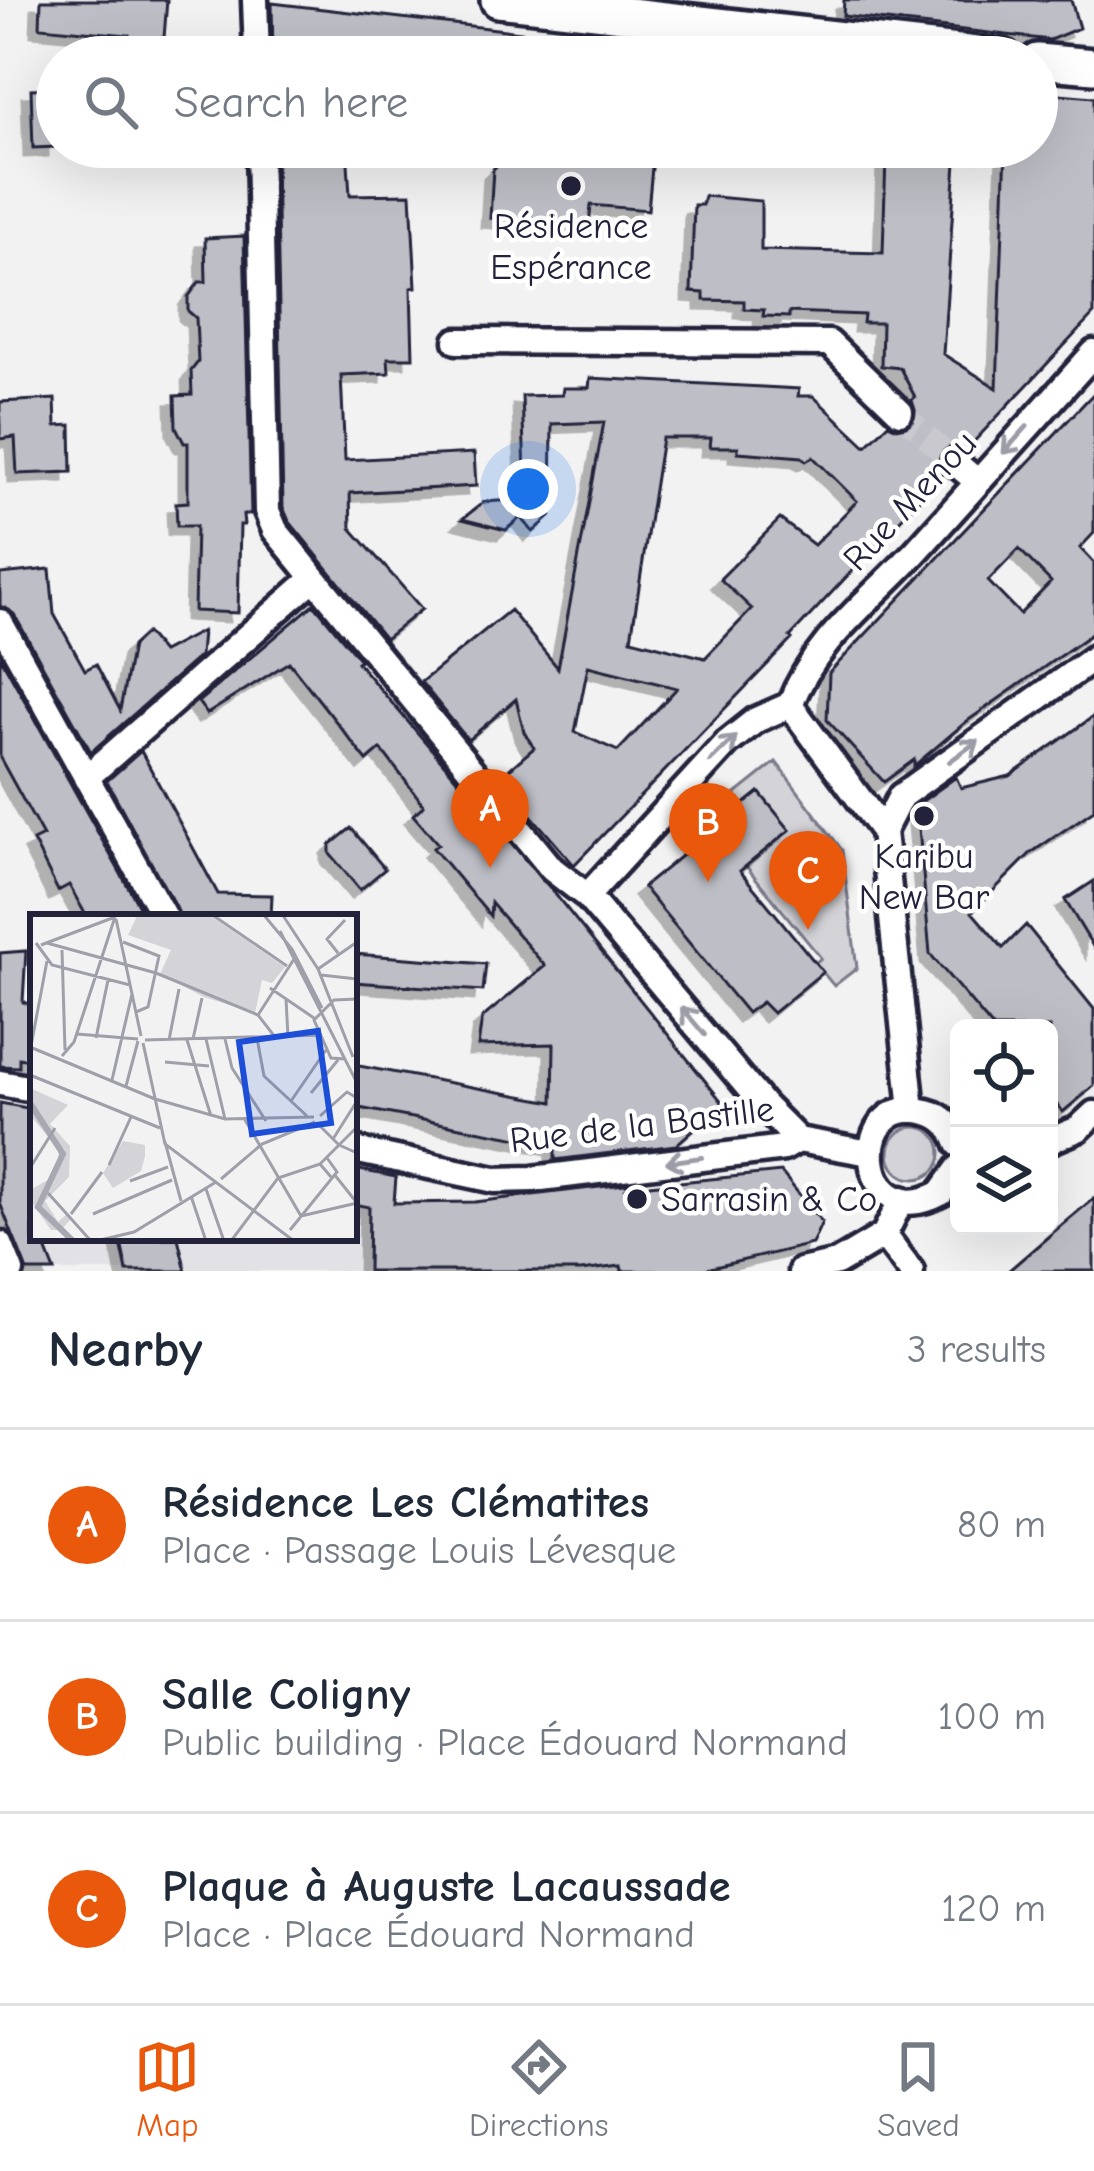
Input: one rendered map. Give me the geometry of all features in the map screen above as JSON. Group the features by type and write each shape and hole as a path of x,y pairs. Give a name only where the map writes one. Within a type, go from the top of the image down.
{"street":[{"path":"256,0 256,36"},
{"path":"499,0 678,11 855,36"},
{"path":"1058,63 1094,66"},
{"path":"259,168 267,511 275,530 552,868 586,896 764,1106 798,1140 870,1153"},
{"path":"458,341 829,343 900,412"},
{"name":"Rue Menou","path":"790,705 820,649 1094,353"},
{"path":"954,462 978,482"},
{"path":"86,778 314,578"},
{"path":"0,622 162,914"},
{"path":"883,832 901,796 1094,658"},
{"path":"586,896 727,742 790,705 883,832 912,1110"},
{"path":"0,1082 30,1088"},
{"path":"950,1128 940,1118 912,1110 885,1121 870,1153 876,1180 902,1199 934,1197 950,1184"},
{"path":"1058,1138 1078,1129 1094,1114"},
{"name":"Rue de la Bastille","path":"357,1151 514,1180 784,1148 798,1140"},
{"path":"800,1271 837,1263 884,1235 902,1199"},
{"path":"884,1235 911,1271"},
{"path":"0,1244 10,1271"}],"shaded area":[{"path":"776,762 842,850 857,968 834,986 815,963 821,958 746,866 758,793 700,839 692,829"},
{"path":"915,1127 933,1135 941,1153 933,1171 915,1179 897,1171 889,1153 897,1135"},
{"path":"357,1205 393,1211 392,1271 27,1271 2,1207 30,1206 30,1241 357,1241"}],"building":[{"path":"41,0 167,0 164,36 40,27"},
{"path":"844,0 1071,0 1079,28 1058,37 1016,36 843,16"},
{"path":"272,3 556,36 273,36"},
{"path":"31,89 36,89 36,148 33,148"},
{"path":"1058,94 1094,97 1094,314 966,450 956,446 942,451 938,460 943,474 574,865 499,778 534,748 524,732 516,699 468,740 421,682 510,610 558,668 604,422 552,424 551,516 533,532 521,517 506,530 462,519 484,502 526,499 522,396 562,395 563,388 589,388 590,378 799,389 798,396 813,396 866,446 888,424 897,428 911,424 916,415 915,397 900,368 881,366 882,323 863,323 864,315 789,312 789,317 763,316 764,310 744,309 744,301 704,300 704,293 691,292 694,205 702,205 704,196 761,201 761,250 883,253 886,168 956,168 943,354 997,388 1005,168 1058,168","holes":["662,438 711,438 710,447 738,447 738,452 806,461 813,457 857,501 814,545 780,519 720,579 752,609 705,658 631,639","588,666 677,688 618,751 575,732"]},
{"path":"276,168 348,168 350,195 411,194 416,287 411,288 413,358 388,358 389,373 341,375 345,460 474,453 476,486 350,493 351,528 422,609 385,639 289,521 283,507"},
{"name":"Résidence Espérance","path":"652,168 648,210 591,205 589,226 490,218 493,169"},
{"path":"244,236 251,514 243,515 244,525 240,525 238,613 194,611 196,526 177,526 176,503 188,502 188,443 176,427 175,396 192,395 191,371 198,362 196,318 188,311 188,297 199,282 206,282 205,238"},
{"path":"1094,393 1094,533 1080,548 1094,563 1094,632 966,722 914,766 914,760 884,782 827,720 829,673","holes":["1019,549 1051,582 1020,614 988,581"]},
{"path":"55,399 56,426 71,425 72,472 17,474 15,437 0,439 0,402"},
{"path":"50,569 54,614 85,670 96,664 120,710 132,646 146,633 162,652 202,631 200,656 91,752 14,614 0,606 0,574"},
{"path":"314,604 723,1103 676,1145 555,1160 555,1145 357,1108 357,1066 553,1102 554,1044 478,1046 482,1018 545,966 491,903 490,916 433,848 438,844 413,815 424,805 381,749 367,761 289,662 207,714 198,702"},
{"path":"0,656 143,914 85,914 69,885 58,891 33,841 43,836 0,758"},
{"path":"1094,716 1094,810 1031,853 972,912 1003,948 1026,925 1094,1009 1094,1086 1063,1112 1058,1106 1058,1019 985,1019 930,954 917,805 956,777 961,788 1010,776"},
{"path":"141,751 218,894 272,895 271,914 178,914 107,781"},
{"path":"759,792 790,830 740,871 823,972 773,1013 762,1002 747,1013 643,887"},
{"path":"351,828 385,869 360,890 330,854 330,845"},
{"path":"1094,881 1094,948 1065,900"},
{"path":"26,951 23,1002 30,1004 30,1060 19,1058 19,1067 0,1066 0,953"},
{"path":"357,954 486,964 483,991 357,982"},
{"path":"0,1103 30,1108 30,1241 43,1241 55,1271 27,1271 0,1203"},
{"path":"357,1170 396,1177 394,1203 475,1202 781,1172 822,1222 812,1244 698,1271 622,1271 621,1266 581,1271 368,1271 369,1207 357,1205"},
{"path":"1094,1198 1094,1271 1008,1271 1050,1235 1058,1235 1064,1223"},
{"path":"121,1241 179,1241 186,1271 127,1271"}],"tunnel":[{"path":"900,412 954,462"}],"place":[{"name":"Résidence Espérance","path":"571,186"},
{"name":"Karibu New Bar","path":"924,816"},
{"name":"Résidence Les Clématites","path":"490,868"},
{"name":"Salle Coligny","path":"708,882"},
{"name":"Plaque à Auguste Lacaussade","path":"808,930"},
{"name":"Sarrasin & Co","path":"637,1199"}]}
